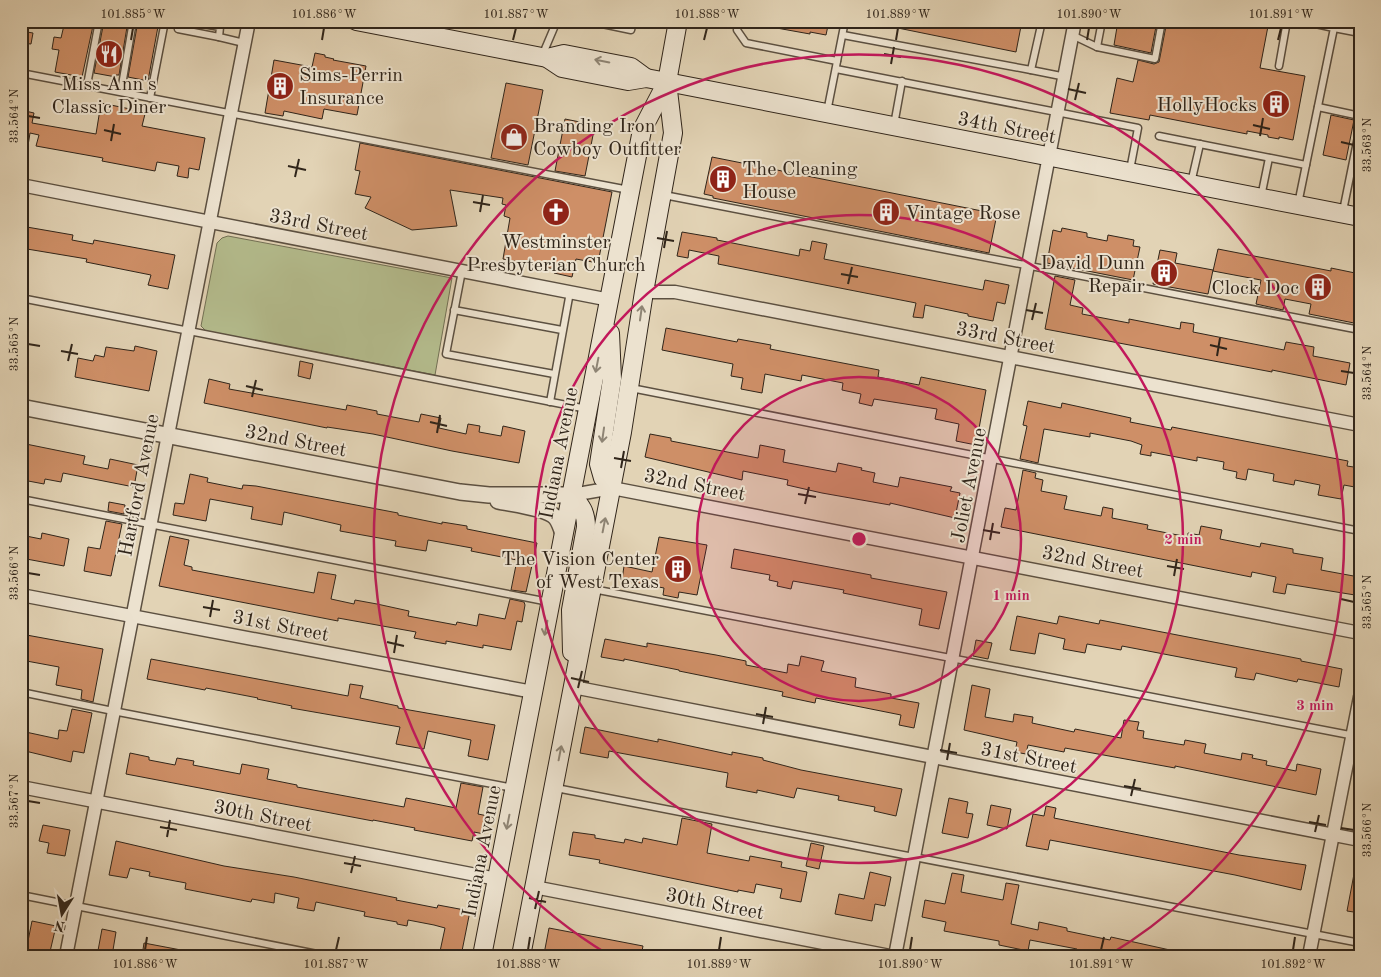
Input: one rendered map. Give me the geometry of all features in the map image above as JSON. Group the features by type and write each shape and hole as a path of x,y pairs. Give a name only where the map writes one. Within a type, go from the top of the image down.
{"main road":[{"name":"34th Street","path":"356,21 435,29 545,58 564,54 631,66 646,78 1351,216"},
{"name":"Indiana Avenue","path":"521,956 612,488 630,388 644,292 673,133 667,82 678,21"},
{"name":"Indiana Avenue","path":"482,956 642,130 667,82"},
{"path":"610,300 612,379 599,464 603,478 612,488"},
{"path":"572,495 583,508 586,515 586,527 571,610 573,687"}],"street":[{"name":"Hartford Avenue","path":"66,956 249,21"},
{"name":"Joliet Avenue","path":"895,956 1076,21"},
{"name":"33rd Street","path":"21,185 610,300"},
{"name":"33rd Street","path":"644,292 675,292 1360,425"},
{"name":"32nd Street","path":"21,407 460,492 489,495 572,495 612,488 1360,633"},
{"path":"460,492 548,513 556,518 564,537"},
{"name":"31st Street","path":"21,595 533,692"},
{"name":"31st Street","path":"573,687 1360,840"},
{"path":"1309,956 1333,835 1356,736 1360,697"},
{"name":"30th Street","path":"21,787 497,879"},
{"name":"30th Street","path":"534,887 890,956"}],"lane":[{"path":"87,85 99,21"},
{"path":"121,91 133,21"},
{"path":"186,21 220,27 219,37"},
{"path":"545,58 556,23 559,21"},
{"path":"588,21 631,30 633,21"},
{"path":"739,21 737,30 746,43 837,61"},
{"path":"826,113 845,21"},
{"path":"1031,70 1042,21"},
{"path":"1097,47 1102,21"},
{"path":"1072,35 1097,47 1155,59 1162,21"},
{"path":"1279,66 1287,21"},
{"path":"1302,21 1360,33"},
{"path":"150,98 165,22 179,23 178,29 244,43"},
{"path":"1298,205 1334,28"},
{"path":"842,34 1066,77"},
{"path":"836,69 1138,128 1129,172"},
{"path":"21,72 631,190"},
{"path":"894,126 902,81"},
{"path":"1318,107 1360,116"},
{"path":"1351,216 1360,127"},
{"path":"1158,136 1306,165"},
{"path":"1191,184 1200,144"},
{"path":"1261,198 1269,158"},
{"path":"662,194 1360,330"},
{"path":"462,271 446,354 554,374"},
{"path":"550,402 570,292"},
{"path":"21,298 588,409"},
{"path":"454,310 562,330"},
{"path":"630,388 1360,531"},
{"path":"21,499 551,602"},
{"path":"592,588 1356,736"},
{"path":"21,692 515,788"},
{"path":"554,787 1360,943"},
{"path":"21,895 327,956"}],"green space":[{"path":"228,236 452,278 435,375 206,331 201,326 217,243 222,238"}],"building":[{"path":"65,21 94,21 82,77 55,72 59,50 52,49 54,37 61,38"},
{"name":"Miss Ann's Classic Diner","path":"104,21 128,21 119,75 116,75 116,77 94,73"},
{"path":"138,21 159,21 148,81 128,77"},
{"path":"771,21 829,21 826,35 771,27"},
{"path":"889,21 1022,21 1016,52 888,26"},
{"path":"1118,21 1157,21 1151,53 1114,45"},
{"path":"1167,21 1269,21 1260,68 1305,76 1293,140 1268,137 1268,135 1247,131 1247,134 1150,115 1149,120 1110,113 1117,78 1133,82 1138,60 1154,64 1159,62"},
{"path":"21,31 33,33 31,44 21,43"},
{"path":"315,53 325,55 325,57 333,60 366,66 357,115 324,109 322,119 284,111 283,116 265,113 274,60 312,67"},
{"name":"Branding Iron Cowboy Outfitter","path":"506,83 543,90 528,165 491,158"},
{"path":"101,103 135,110 135,108 146,110 142,126 205,138 199,170 189,168 188,178 177,176 179,166 157,162 155,171 102,161 103,158 36,146 39,135 30,133 27,152 21,152 21,110 34,113 32,123 96,134"},
{"path":"1331,115 1354,120 1346,160 1323,155"},
{"path":"565,119 595,125 585,176 555,171"},
{"name":"Westminster Presbyterian Church","path":"360,143 612,192 598,263 576,259 572,277 554,273 555,269 503,259 510,218 504,216 506,205 502,204 503,198 450,190 457,226 412,230 365,208 371,197 355,194 360,171 355,170"},
{"path":"712,157 997,214 989,253 713,198 713,196 704,194"},
{"path":"21,226 73,235 72,240 93,244 94,240 175,255 168,289 148,285 151,275 86,262 87,259 21,248"},
{"path":"1062,228 1087,233 1087,237 1107,241 1108,235 1134,240 1133,246 1140,247 1133,280 1047,263 1053,230 1061,232"},
{"path":"682,232 799,256 800,249 810,251 812,241 827,244 824,259 983,290 985,280 1009,285 1005,304 997,302 993,321 925,305 923,318 913,317 916,303 718,264 719,256 689,250 688,258 677,256"},
{"path":"1218,249 1331,271 1331,268 1360,274 1360,294 1354,323 1309,314 1311,304 1285,299 1283,310 1256,304 1261,280 1213,271"},
{"path":"1160,250 1177,253 1175,263 1213,270 1208,294 1153,284"},
{"path":"1055,276 1075,280 1070,305 1083,308 1082,314 1129,323 1129,319 1180,329 1181,322 1194,324 1193,332 1284,350 1286,342 1314,347 1313,356 1350,363 1346,385 1045,329"},
{"path":"666,328 737,342 738,339 771,345 770,349 879,370 878,377 919,385 921,377 986,390 976,445 956,441 959,424 935,419 937,409 874,399 872,406 859,403 861,394 842,390 843,383 802,375 801,381 765,374 762,393 741,389 743,378 731,376 733,364 662,350"},
{"path":"135,346 157,351 149,391 75,377 78,358 93,361 95,355 104,357 106,347 134,351"},
{"path":"300,361 313,364 310,379 298,376"},
{"path":"209,379 230,384 229,389 346,410 347,405 377,411 377,414 419,422 421,414 441,418 439,428 466,434 468,424 480,426 479,432 501,436 503,426 525,431 519,463 373,434 327,428 204,403"},
{"path":"1028,401 1061,408 1062,403 1131,418 1130,422 1171,430 1172,427 1348,461 1347,466 1360,468 1360,488 1344,485 1341,499 1318,495 1320,485 1295,480 1294,485 1273,481 1274,474 1248,469 1246,480 1236,478 1237,472 1223,469 1224,462 1197,457 1197,461 1151,452 1151,456 1140,454 1142,445 1131,441 1090,433 1090,437 1044,429 1038,463 1020,459 1027,426 1023,425"},
{"path":"650,434 671,438 671,441 758,458 760,445 785,450 783,462 836,472 838,463 862,468 861,470 875,473 873,482 898,487 900,477 952,487 950,491 960,493 955,518 890,503 890,505 822,493 787,485 788,480 743,471 742,480 645,457"},
{"path":"21,443 85,456 83,464 108,469 110,459 138,465 134,487 63,473 61,482 45,479 44,484 23,480 26,464 21,463"},
{"path":"1023,470 1036,473 1035,478 1043,480 1041,491 1067,496 1064,509 1101,516 1103,507 1113,509 1112,518 1148,525 1147,529 1188,537 1188,533 1199,535 1201,526 1222,530 1220,539 1260,547 1261,543 1293,549 1293,553 1323,558 1321,570 1359,577 1355,595 1287,584 1285,594 1273,592 1276,577 1252,572 1251,577 1001,527 1005,508 1016,510"},
{"path":"190,474 208,478 207,482 242,489 243,485 256,486 398,513 398,515 442,524 442,522 467,526 467,529 537,543 526,592 511,590 517,560 471,551 472,548 428,540 426,551 395,546 396,541 340,531 341,525 284,512 282,525 251,519 253,507 210,499 206,521 173,515 175,503 184,504"},
{"path":"109,502 125,505 124,514 108,511"},
{"path":"106,521 122,524 111,576 84,571 88,547 100,549"},
{"path":"42,533 69,539 64,566 21,558 21,535 41,539"},
{"path":"170,536 189,540 184,565 192,567 192,570 314,593 318,572 336,575 331,599 354,604 355,600 377,604 409,611 408,616 456,625 457,622 477,626 479,614 505,619 510,599 524,602 522,622 517,621 511,650 483,645 483,648 446,641 446,644 414,638 416,632 338,618 338,621 159,586"},
{"name":"The Vision Center of West Texas","path":"659,537 707,545 697,595 679,592 678,598 663,595 664,588 622,580 624,566 652,572"},
{"path":"734,549 871,575 871,578 947,592 939,629 919,625 922,609 843,593 844,590 793,581 791,589 777,586 778,582 769,580 770,575 731,568"},
{"path":"1017,616 1057,624 1059,616 1099,624 1100,620 1301,659 1301,661 1342,669 1339,687 1298,679 1297,682 1256,673 1254,680 1235,677 1237,668 1122,646 1121,650 1087,644 1085,653 1063,649 1065,639 1039,633 1035,654 1010,650"},
{"path":"21,634 103,649 93,702 81,699 82,690 56,685 59,667 21,660"},
{"path":"605,639 647,647 647,643 716,655 746,661 746,665 787,673 788,664 799,666 801,656 824,661 821,671 856,678 855,687 891,694 891,698 919,703 914,728 899,725 901,715 816,698 815,703 782,696 783,692 624,659 624,661 601,657"},
{"path":"976,640 992,643 988,659 973,656"},
{"path":"151,659 348,696 350,684 363,686 360,698 398,706 398,708 495,725 488,760 468,756 471,740 428,731 424,749 396,744 400,727 291,708 292,706 206,688 205,690 147,679"},
{"path":"972,685 990,689 985,717 1013,722 1014,714 1033,717 1032,723 1074,732 1075,729 1121,738 1124,720 1139,722 1137,730 1144,731 1143,738 1184,745 1185,740 1206,744 1204,753 1241,760 1242,753 1253,755 1252,758 1267,761 1266,765 1296,771 1297,764 1321,769 1316,795 1175,766 1175,768 1065,748 1064,752 1028,745 1026,754 1015,752 1017,742 964,730"},
{"path":"72,709 92,713 84,753 73,751 71,762 21,750 21,731 58,739 59,730 67,731"},
{"path":"585,727 658,742 658,739 732,755 732,752 763,758 763,760 801,770 902,789 896,816 874,811 875,807 838,800 839,796 797,788 794,798 757,790 757,793 726,787 728,773 609,751 608,758 580,753"},
{"path":"130,753 149,757 149,760 175,765 177,758 194,761 193,765 240,774 242,764 269,769 267,779 297,785 297,787 404,807 406,798 456,808 461,783 483,787 478,814 488,816 484,834 474,832 472,841 414,830 415,828 126,774"},
{"path":"949,798 968,802 966,813 973,814 968,838 942,833"},
{"path":"991,805 1011,809 1007,829 987,825"},
{"path":"1046,806 1056,808 1054,818 1239,855 1306,865 1301,890 1235,875 1050,840 1048,850 1026,846 1033,814 1044,816"},
{"path":"682,818 712,824 707,853 749,861 750,856 782,862 781,867 807,872 801,902 780,898 782,889 756,884 754,893 738,890 738,892 599,863 600,860 569,855 573,832 595,835 595,838 624,843 625,839 642,843 643,838 677,845"},
{"path":"43,825 70,830 65,856 47,853 49,843 39,841"},
{"path":"116,841 224,866 294,877 437,908 438,905 470,911 461,956 439,956 445,928 434,925 408,920 407,926 397,924 397,922 364,916 365,912 316,902 314,911 297,908 299,898 275,893 274,903 252,899 251,902 185,889 186,883 149,876 150,872 130,868 127,878 109,875"},
{"path":"811,843 824,846 819,869 806,866"},
{"path":"870,872 891,877 885,906 875,904 872,921 835,914 839,894 864,899"},
{"path":"952,873 964,875 961,892 1003,900 1006,883 1019,885 1011,924 1038,930 1039,922 1067,928 1067,931 1110,940 1111,937 1170,950 1170,956 1075,956 1077,949 1030,940 1028,951 999,945 999,941 944,931 946,922 922,917 925,900 945,904"},
{"path":"1354,874 1360,875 1360,913 1347,911"},
{"path":"32,921 56,926 49,956 25,956"},
{"path":"549,928 643,946 641,956 580,956 555,951 554,956 544,954"},
{"path":"102,929 116,932 112,956 97,956"},
{"path":"144,943 181,950 180,956 142,956"}],"place":[{"name":"Miss Ann's Classic Diner","path":"109,54"},
{"name":"Sims-Perrin Insurance","path":"280,86"},
{"name":"HollyHocks","path":"1276,104"},
{"name":"Branding Iron Cowboy Outfitter","path":"514,137"},
{"name":"The Cleaning House","path":"723,179"},
{"name":"Westminster Presbyterian Church","path":"556,212"},
{"name":"Vintage Rose","path":"886,212"},
{"name":"David Dunn Repair","path":"1164,273"},
{"name":"Clock Doc","path":"1318,287"},
{"name":"The Vision Center of West Texas","path":"678,569"}]}
